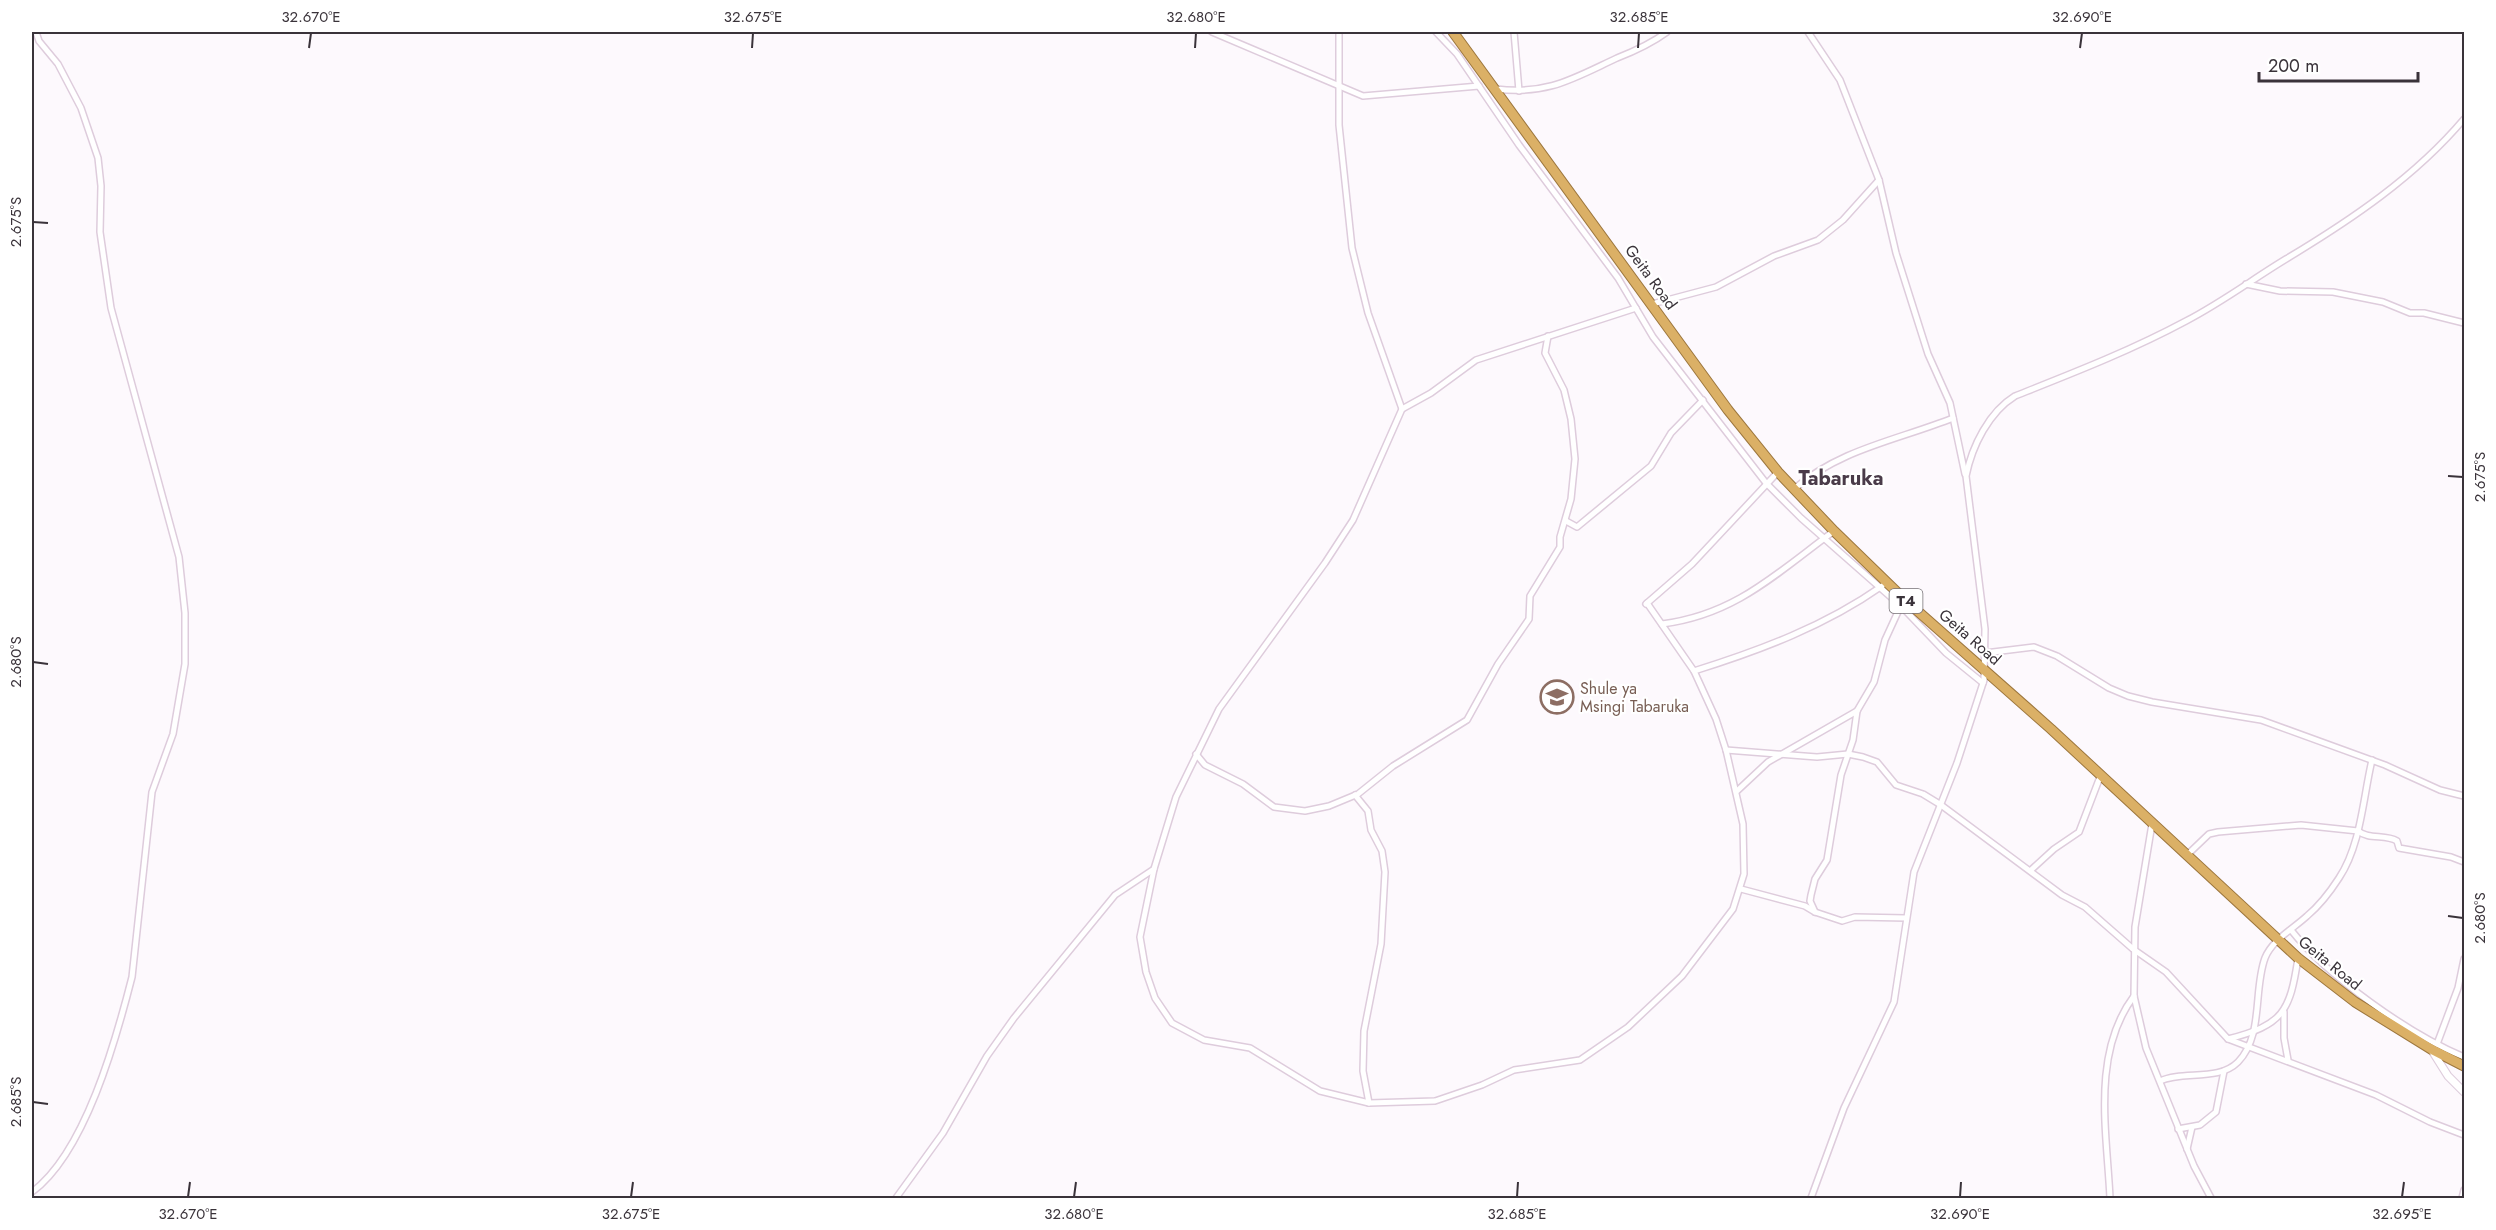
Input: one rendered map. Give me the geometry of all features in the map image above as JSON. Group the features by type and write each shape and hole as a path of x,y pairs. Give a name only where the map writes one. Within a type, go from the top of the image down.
{"highway":[{"name":"Geita Road","path":"1453,32 1728,410 1778,472 1884,585 1986,670 2298,958 2355,1002 2464,1066"}],"street":[{"path":"32,1192 52,1173 71,1146 104,1069 126,1001 132,977 152,792 173,734 187,637 179,557 111,308 100,232 101,186 98,158 81,108 58,64 39,41 36,32"},
{"path":"1212,32 1363,96 1479,86"},
{"path":"1339,32 1339,134 1355,261 1368,313 1402,409"},
{"path":"1436,32 1457,54 1519,145 1618,278 1653,337 1766,483 1824,538 1884,585 1840,614 1812,628 1762,649 1694,671"},
{"path":"1514,32 1519,91"},
{"path":"1495,89 1519,91 1563,84 1644,46 1667,32"},
{"path":"1808,32 1839,80 1879,180 1896,253 1928,354 1953,418 1966,476 1979,578 1986,670 1941,805 1914,872 1894,1002 1844,1108 1811,1198"},
{"path":"1966,476 1977,442 2006,402 2093,366 2202,312 2323,237 2378,198 2426,160 2464,119"},
{"path":"1652,304 1716,287 1774,256 1818,240 1844,220 1879,180"},
{"path":"2246,284 2280,291 2333,292 2383,302 2410,313 2424,313 2464,323"},
{"path":"1636,308 1476,360 1431,393 1402,409 1353,520 1325,563 1226,699 1196,754 1168,820 1141,928 1140,947 1153,994 1172,1023 1208,1041 1251,1047 1320,1091 1369,1103 1435,1101 1482,1085 1514,1070 1580,1060 1628,1027 1674,983 1733,909 1741,889 1745,848 1737,791 1726,750 1694,671 1646,603 1716,539 1778,472"},
{"path":"1196,754 1205,765 1243,784 1274,807 1305,811 1329,806 1355,795 1393,766 1467,720 1498,664 1529,619 1530,596 1560,547 1560,537 1572,499 1574,448 1567,398 1545,353 1548,336"},
{"path":"1566,521 1577,527 1651,466 1671,433 1703,400"},
{"path":"1794,489 1824,466 1850,453 1953,418"},
{"path":"1662,624 1684,622 1729,607 1792,565 1834,531"},
{"path":"1815,912 1810,895 1815,879 1827,860 1839,785 1857,711 1874,682 1885,640 1902,602 1946,652 1983,683"},
{"path":"1985,653 2034,647 2047,651 2109,688 2128,696 2261,720 2372,760 2432,787 2464,796"},
{"path":"1737,791 1758,769 1857,711"},
{"path":"1726,750 1817,758 1848,754 1877,762 1896,786 1923,794 1941,805 2062,895 2085,907 2107,924 2133,949 2166,972 2228,1039 2376,1095 2430,1122 2464,1135"},
{"path":"2160,1082 2224,1071 2239,1061 2248,1046 2253,1031 2261,971 2270,950 2278,940 2309,915 2340,876 2358,831 2372,760"},
{"path":"2031,870 2054,849 2079,832 2100,777"},
{"path":"1355,795 1368,811 1371,830 1382,851 1385,872 1381,944 1364,1031 1363,1071 1369,1103"},
{"path":"2152,824 2140,880 2133,949 2134,996 2142,1036 2178,1129 2211,1198"},
{"path":"2186,857 2209,834 2301,825 2358,831 2364,835 2396,839 2399,849 2451,857 2464,862"},
{"path":"896,1198 953,1116 987,1056 1014,1018 1115,895 1155,869"},
{"path":"1741,889 1805,906 1815,912 1842,921 1856,917 1906,918"},
{"path":"2291,930 2326,968 2434,1047 2464,1057"},
{"path":"2288,1060 2284,1038 2284,1011 2291,997 2298,958"},
{"path":"2464,959 2458,988 2434,1047 2448,1076 2464,1092"},
{"path":"2110,1198 2103,1112 2105,1080 2115,1036 2125,1009 2134,996"},
{"path":"2228,1039 2253,1031 2284,1011"},
{"path":"2178,1129 2205,1123 2216,1112 2224,1071"},
{"path":"2187,1150 2192,1127"},
{"path":"2462,1198 2464,1190"}],"place":[{"name":"Shule ya Msingi Tabaruka","path":"1557,697"}],"district":[{"name":"Tabaruka","path":"1841,478"}]}
